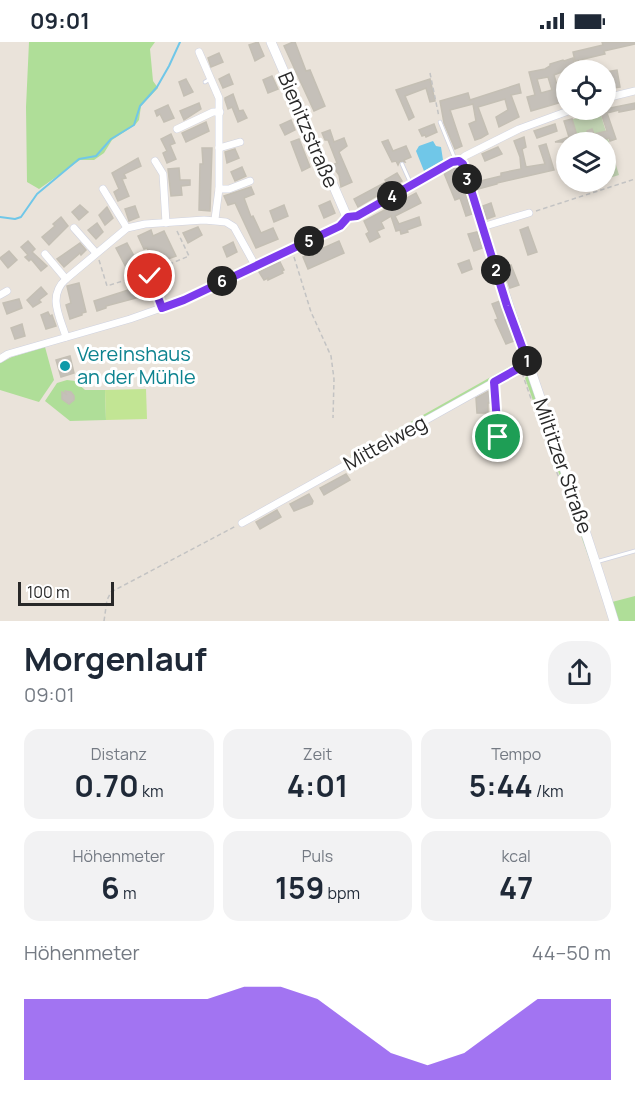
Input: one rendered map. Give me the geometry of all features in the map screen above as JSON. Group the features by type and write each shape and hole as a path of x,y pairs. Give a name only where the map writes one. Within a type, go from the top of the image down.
{"street":[{"name":"Bienitzstraße","path":"271,42 348,217"},
{"path":"199,52 208,80 219,98 219,189 215,219"},
{"path":"616,96 635,91"},
{"path":"177,129 213,112 220,112"},
{"path":"0,359 8,354 184,300 340,226 348,217 357,216 412,184 519,129 556,115"},
{"path":"219,148 240,142"},
{"path":"155,161 163,174 170,223"},
{"name":"Miltitzer Straße","path":"457,161 463,164 614,621"},
{"path":"219,189 229,189 250,181"},
{"path":"103,189 127,228"},
{"path":"482,227 529,213"},
{"path":"66,337 55,301 57,289 127,228 145,224 215,219 226,222 234,227 255,265"},
{"path":"74,228 96,253"},
{"path":"45,254 66,279"},
{"path":"150,276 162,308"},
{"name":"Mittelweg","path":"242,523 528,363"}],"lane":[{"path":"440,122 457,161"},
{"path":"402,164 412,184"},
{"path":"494,382 498,437"},
{"path":"597,565 635,551"}],"path":[{"path":"430,74 440,122"},
{"path":"529,213 635,179"},
{"path":"96,253 107,286 148,273 189,256 170,223"},
{"path":"292,250 311,312 331,356 334,379 333,418"},
{"path":"104,621 106,600 111,592 242,523"}],"green space":[{"path":"29,42 155,42 150,49 153,81 158,88 141,106 139,120 112,140 104,153 94,160 80,160 39,189 27,182 26,107"},
{"path":"570,120 602,120 606,132 574,132"},
{"path":"45,347 54,380 39,402 0,390 0,363"},
{"path":"521,360 520,364 353,457 350,456"},
{"path":"528,375 592,559 590,561 525,378"},
{"path":"67,380 75,381 85,390 105,390 106,420 70,421 45,401 57,383"},
{"path":"146,389 147,419 106,420 105,390"},
{"path":"635,596 635,621 618,621 612,602"}],"water":[{"path":"433,141 436,146 441,147 443,160 424,171 416,151 419,146"}],"building":[{"path":"258,42 264,56 255,61 249,45"},
{"path":"295,42 306,71 310,70 325,106 314,111 284,46"},
{"path":"602,42 635,42 635,44 604,51 605,54 575,60 573,52 603,45"},
{"path":"219,53 223,62 211,67 208,58"},
{"path":"556,62 556,74 554,75 556,104 531,111 527,97 535,95 529,72 545,69","holes":["548,77 552,90 541,93 537,79"]},
{"path":"616,70 620,87 616,88"},
{"path":"229,74 233,84 223,88 219,79"},
{"path":"272,76 278,89 268,93 263,80"},
{"path":"186,79 193,92 184,96 179,82"},
{"path":"430,79 435,101 430,102 426,88 405,96 414,117 409,120 396,90"},
{"path":"519,84 521,93 511,95 519,117 499,127 496,117 508,110 505,99 478,107 488,134 481,138 475,140 469,124 476,121 473,104 450,110 462,146 455,149 444,123 440,101 468,93 470,100"},
{"path":"233,94 239,111 243,110 247,118 238,122 232,107 228,109 225,100"},
{"path":"199,103 201,109 184,120 180,111"},
{"path":"635,103 635,109 619,112 619,110 616,111 616,107"},
{"path":"168,105 174,118 164,122 160,114 157,116 155,111"},
{"path":"291,120 295,130 285,135 280,125"},
{"path":"572,120 576,132 567,132 564,121"},
{"path":"603,120 609,120 614,132 603,132 607,131"},
{"path":"206,122 209,131 186,142 182,133"},
{"path":"434,124 437,132 426,137 422,136 419,130"},
{"path":"555,124 557,131 537,138 534,131"},
{"path":"330,130 334,142 344,138 347,146 339,152 352,182 341,187 339,175 332,165 337,163 328,140 325,140 322,133"},
{"path":"171,134 175,143 170,145 176,159 167,163 163,153 167,151 161,139"},
{"path":"524,137 526,147 522,149 526,167 545,164 539,146 546,144 554,170 478,189 476,182 521,169 520,157 514,141"},
{"path":"299,139 310,167 302,171 291,142"},
{"path":"388,140 393,151 406,146 411,157 404,160 405,162 400,161 398,165 396,161 392,162 382,142"},
{"path":"498,147 502,154 485,161 482,154"},
{"path":"202,148 212,148 210,211 199,210"},
{"path":"235,149 239,158 227,163 225,152"},
{"path":"138,158 141,166 124,174 126,178 122,179 129,196 118,201 114,192 119,189 112,173"},
{"path":"242,167 246,176 235,181 231,172"},
{"path":"179,168 180,180 190,180 190,185 181,186 182,195 171,196 168,169"},
{"path":"454,168 458,170 472,214 466,216 460,198 455,200 444,173"},
{"path":"397,173 402,181 358,207 354,199 386,182 385,180"},
{"path":"251,187 254,194 244,198 251,217 253,216 261,233 273,228 278,239 256,248 235,203 228,205 224,196"},
{"path":"416,193 421,203 395,216 399,224 419,217 421,225 401,234 400,230 396,231 391,216 381,222 384,228 377,231 380,237 370,242 364,221"},
{"path":"330,201 335,213 324,218 319,206"},
{"path":"491,203 495,216 487,219 483,206"},
{"path":"80,205 88,212 79,220 72,212"},
{"path":"284,205 288,216 274,222 270,211"},
{"path":"135,206 139,217 129,221 125,209"},
{"path":"107,207 113,218 105,225 99,215"},
{"path":"61,217 68,226 49,245 42,237 55,226 53,224"},
{"path":"97,223 103,232 96,239 88,230"},
{"path":"198,227 202,235 188,243 183,233"},
{"path":"528,227 537,252 528,255 520,230"},
{"path":"151,230 153,236 164,231 176,256 154,264 147,248 144,249 138,236"},
{"path":"477,232 482,248 474,251 468,234"},
{"path":"28,241 35,249 32,252 47,266 41,271 31,259 29,261 25,257 28,255 21,247"},
{"path":"339,241 344,253 308,269 303,257"},
{"path":"233,242 237,252 227,257 223,247"},
{"path":"80,243 86,250 64,267 57,259"},
{"path":"127,243 141,269 130,275 116,248"},
{"path":"9,251 17,260 8,268 0,258"},
{"path":"469,260 472,269 462,273 458,264"},
{"path":"280,262 283,273 264,280 259,272"},
{"path":"511,265 519,285 510,288 503,268"},
{"path":"79,283 86,312 70,319 66,305 71,303 67,286"},
{"path":"147,284 151,294 106,306 97,311 94,301"},
{"path":"41,287 47,294 33,307 27,300"},
{"path":"19,299 22,308 7,314 3,303"},
{"path":"500,301 514,341 506,344 495,320 498,319 492,304"},
{"path":"48,312 50,316 52,315 56,326 46,329 41,315"},
{"path":"22,324 25,336 15,339 11,328"},
{"path":"70,356 74,373 61,377 56,360"},
{"path":"65,391 71,392 74,396 74,400 69,404 62,399 62,392 66,394"},
{"path":"491,391 492,403 488,403 488,413 477,413 476,398"},
{"path":"481,429 492,429 492,441 481,441"},
{"path":"346,474 350,480 324,495 320,488"},
{"path":"309,494 313,501 312,504 294,511 290,504"},
{"path":"277,510 281,517 260,529 256,522"}],"waterway":[{"path":"0,217 15,219 21,217 37,194 79,159 96,156 111,139 134,125 140,106 157,87 180,42"}],"place":[{"name":"Vereinshaus an der Mühle","path":"65,366"}],"route":[{"path":"150,276 162,308 184,300 242,271 275,256 285,254 340,226 348,217 357,216 452,162 459,161 463,164 507,306 528,363 494,382 498,437"}]}
